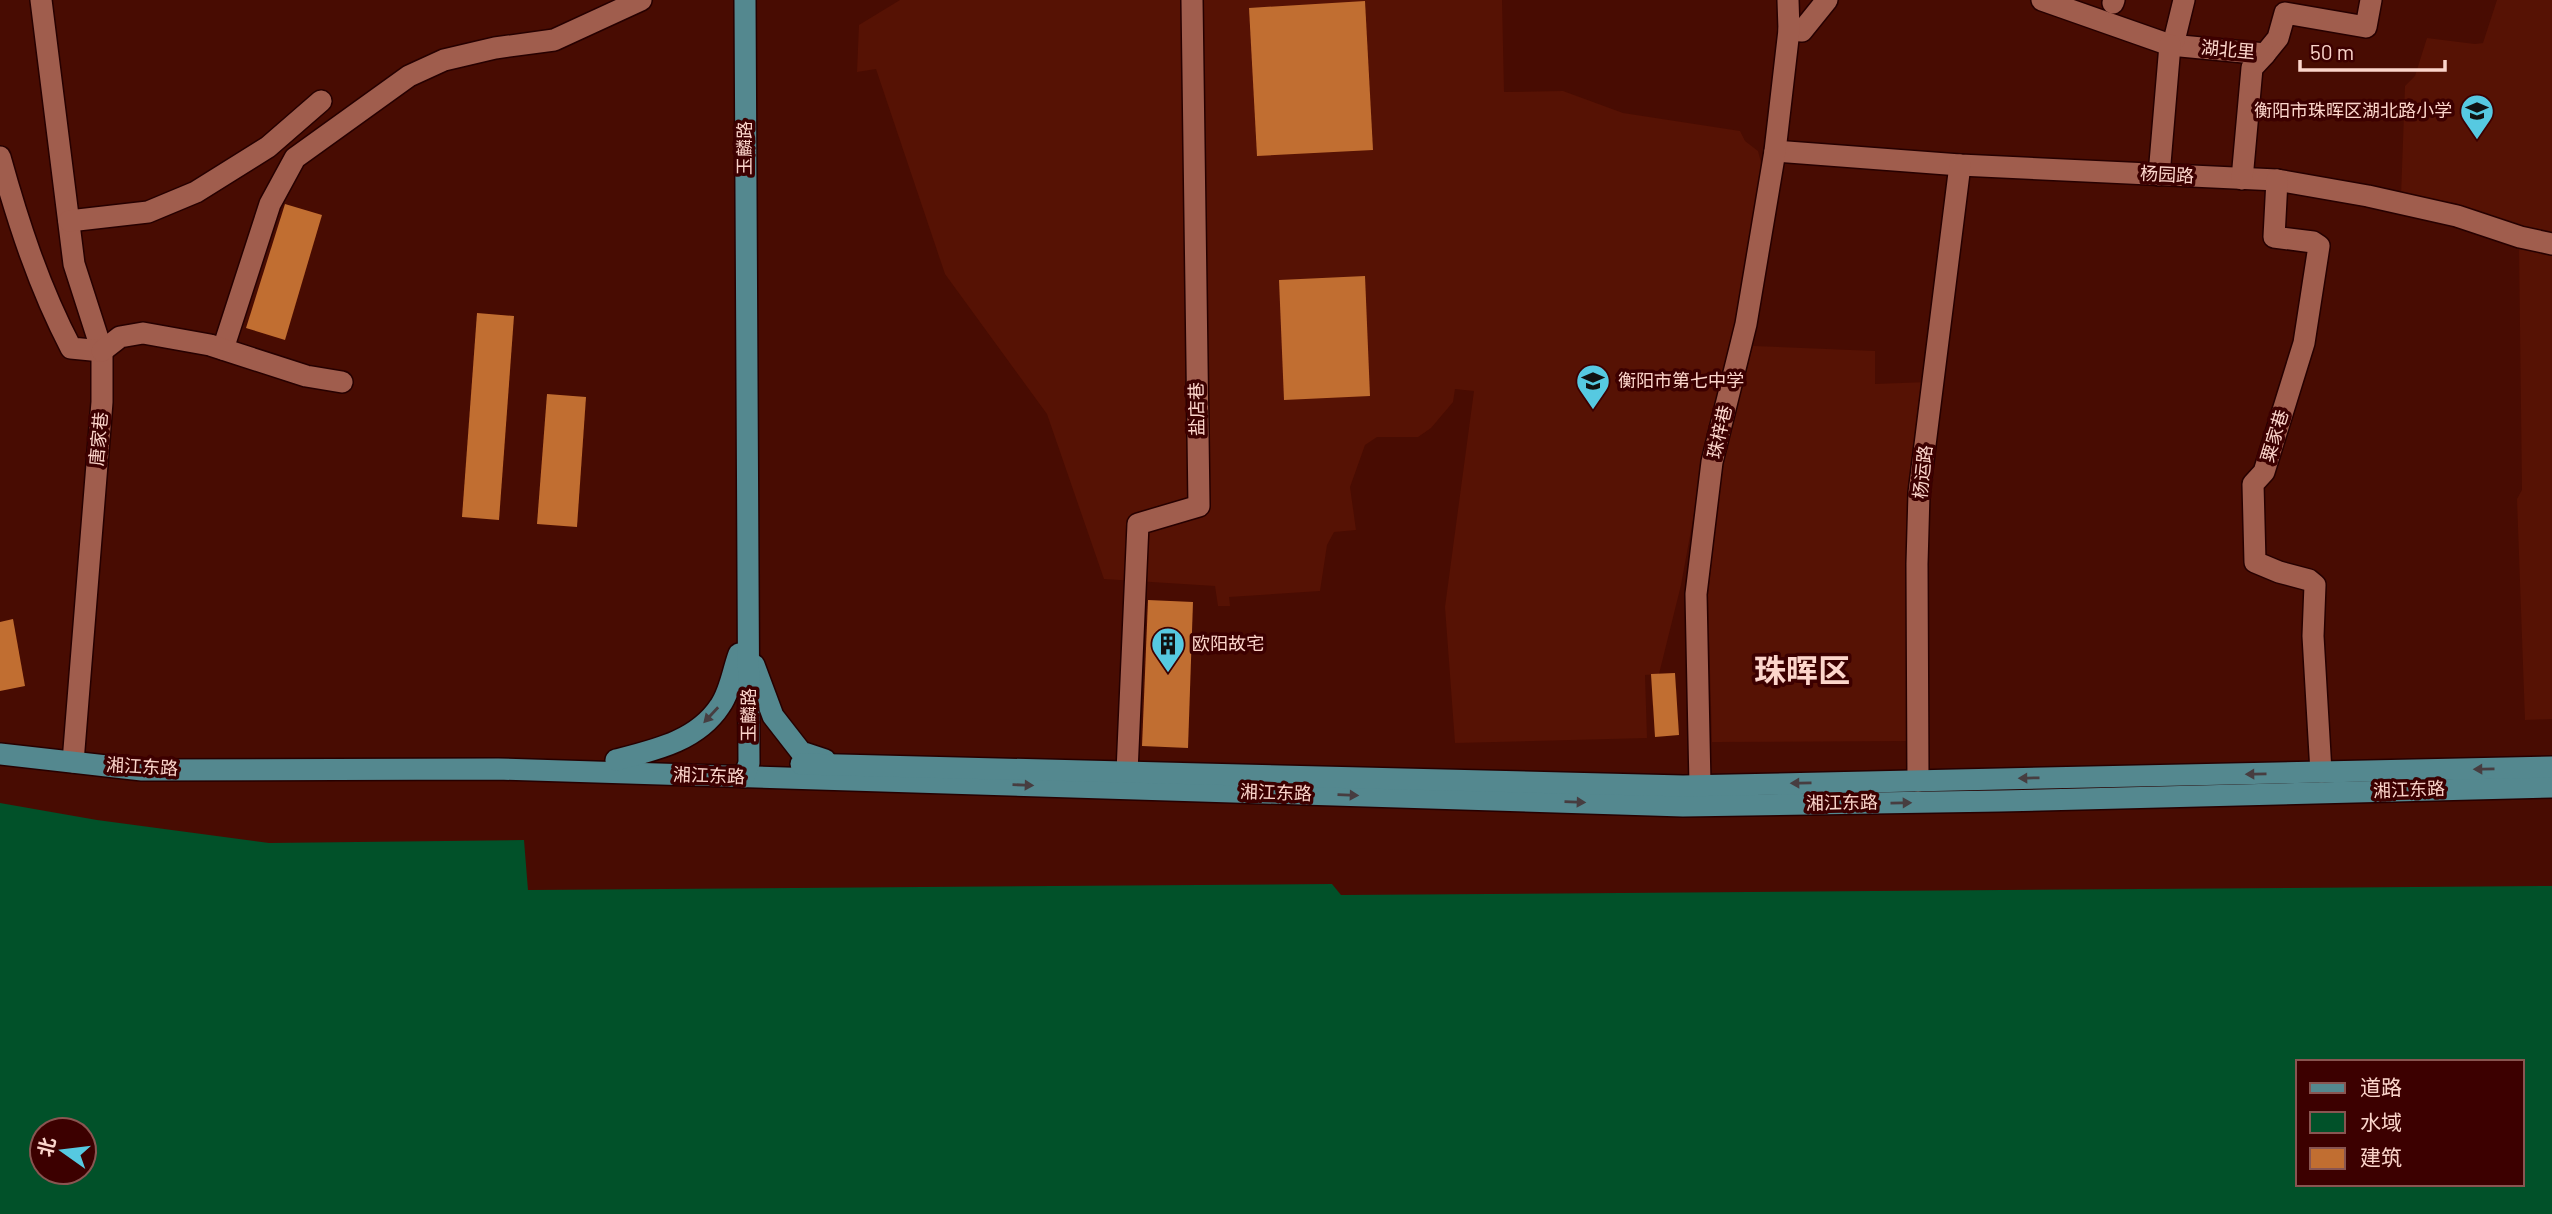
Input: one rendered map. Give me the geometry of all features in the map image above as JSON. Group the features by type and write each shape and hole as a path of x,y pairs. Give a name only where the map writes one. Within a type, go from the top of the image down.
{"main road":[{"name":"玉麟路","path":"734,0 744,768"},
{"name":"玉麟路","path":"743,652 745,0"},
{"path":"616,760 658,750 695,732 721,705 743,652"},
{"path":"743,652 773,716 801,752 840,765"},
{"name":"湘江东路","path":"0,741 142,770 744,768 840,765 1700,785 2552,767"},
{"name":"湘江东路","path":"0,754 616,760 744,768 1683,806 2552,787"}],"street":[{"name":"唐家巷","path":"41,0 74,264 102,351 102,402 74,755"},
{"path":"223,349 270,204 295,158 409,76 444,60 495,48 554,40 641,0"},
{"name":"盐店巷","path":"1128,772 1138,524 1199,506 1192,0"},
{"name":"珠梓巷","path":"1700,785 1696,594 1712,462 1746,324 1775,151 1789,30 1788,0"},
{"path":"1789,30 1802,31 1827,0"},
{"name":"湖北里","path":"2042,0 2172,43 2265,54 2278,38 2285,13 2366,27 2371,0"},
{"path":"2159,175 2172,43 2184,0"},
{"path":"2242,179 2252,68 2265,54"},
{"path":"69,221 148,212 196,192 268,147 321,100"},
{"name":"杨园路","path":"1775,151 1960,165 2277,180 2368,196 2457,216 2519,237 2552,244"},
{"path":"0,157 15,211 47,299 71,348 102,351 120,337 143,333 223,349 306,376 342,382"},
{"name":"杨运路","path":"1918,781 1919,493 1960,165"},
{"name":"粟家巷","path":"2277,180 2274,237 2314,242 2319,246 2304,343 2264,472 2253,484 2255,562 2309,580 2315,585 2313,636 2321,772"}],"shaded area":[{"path":"900,0 1502,0 1504,92 1563,91 1623,113 1740,131 1745,141 1758,151 1763,170 1740,318 1709,432 1681,585 1659,674 1645,675 1647,738 1455,743 1445,607 1474,391 1455,389 1453,402 1431,428 1418,437 1377,437 1365,445 1350,487 1356,530 1334,532 1327,545 1320,591 1229,597 1230,606 1218,606 1215,586 1104,579 1047,414 945,274 876,69 857,72 859,25"},
{"name":"衡阳市珠晖区湖北路小学","path":"2497,0 2552,0 2552,235 2510,225 2455,203 2401,196 2405,86 2415,76 2427,38 2483,43"},
{"path":"2519,244 2552,251 2552,719 2525,720 2517,499 2522,490"},
{"path":"1753,346 1875,351 1875,384 1928,382 1910,741 1712,742 1708,596 1722,463"}],"water":[{"path":"0,803 97,820 269,843 524,840 528,890 1332,884 1341,895 2552,886 2552,1214 0,1214"}],"building":[{"path":"1365,1 1373,150 1257,156 1249,8"},
{"path":"285,204 322,215 285,340 246,328"},
{"path":"1365,276 1370,396 1284,400 1279,280"},
{"path":"477,313 514,316 499,520 462,517"},
{"path":"547,394 586,397 577,527 537,524"},
{"name":"欧阳故宅","path":"1148,600 1193,602 1188,748 1142,746"},
{"path":"13,619 25,686 0,691 0,622"},
{"path":"1675,673 1679,735 1655,737 1651,674"}],"place":[{"name":"衡阳市珠晖区湖北路小学","path":"2477,141"},
{"name":"衡阳市第七中学","path":"1593,411"},
{"name":"欧阳故宅","path":"1168,674"}],"district":[{"name":"珠晖区","path":"1802,671"}]}
